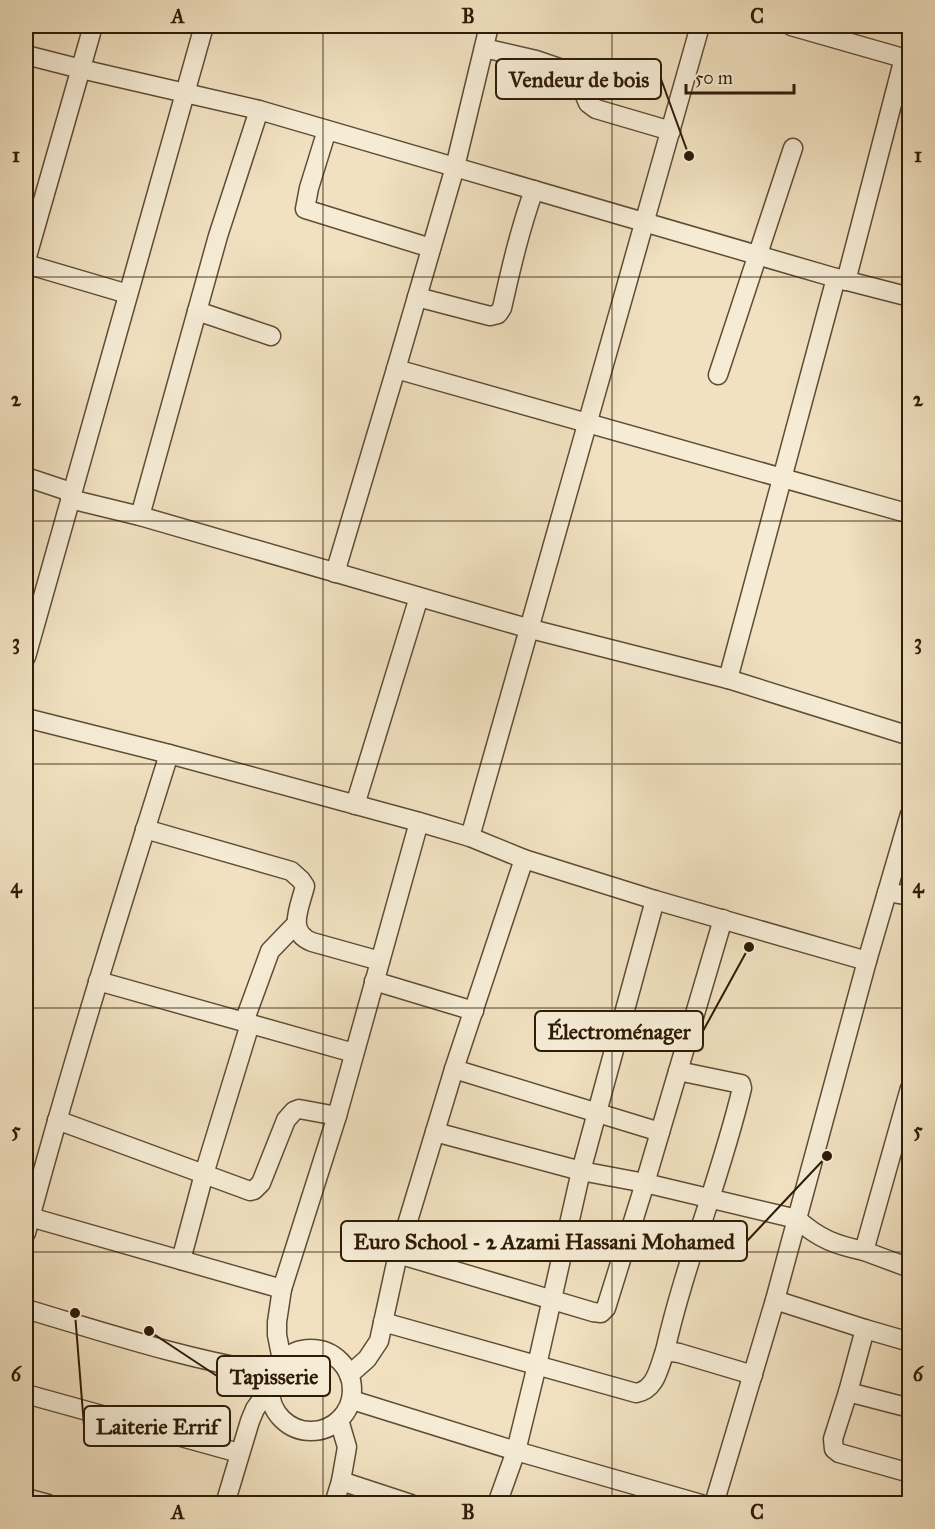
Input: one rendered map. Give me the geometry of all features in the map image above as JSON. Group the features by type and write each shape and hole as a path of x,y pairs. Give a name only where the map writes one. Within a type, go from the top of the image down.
{"street":[{"path":"93,26 26,262 128,294"},
{"path":"26,657 204,26"},
{"path":"335,573 455,167 489,26"},
{"path":"470,837 527,628 700,26"},
{"path":"728,679 782,479 907,59 791,26"},
{"path":"484,48 536,60 568,71 578,79 588,103 596,109 671,131"},
{"path":"26,55 259,110 645,223 909,297"},
{"path":"140,516 218,236 259,110"},
{"path":"327,130 304,209 432,248"},
{"path":"718,375 793,148"},
{"path":"417,297 490,316 498,314 502,308 519,235 534,190"},
{"path":"197,311 271,336"},
{"path":"396,369 909,514"},
{"path":"26,477 71,495 140,516 527,628 728,679 909,736"},
{"path":"355,805 419,597"},
{"path":"26,718 419,822 470,837 524,859 655,900 867,961"},
{"path":"169,754 98,981 28,1225 181,1260 282,1289"},
{"path":"714,1503 775,1300 909,814"},
{"path":"225,1503 239,1453 255,1409 275,1374 296,1351 312,1348 327,1352 340,1361 349,1375 351,1400 339,1420 325,1428 309,1431 293,1428 280,1418 272,1405 275,1374 277,1322 282,1289 337,1116 419,822"},
{"path":"145,829 291,871 304,886 296,924 299,934 304,939 380,960"},
{"path":"349,1375 367,1359 379,1341 398,1254 454,1069 524,859"},
{"path":"887,892 909,896"},
{"path":"497,1503 516,1451 581,1170 655,900"},
{"path":"398,1254 597,1313 601,1313 606,1308 723,919"},
{"path":"181,1260 247,1023 270,951 296,924"},
{"path":"98,981 354,1053"},
{"path":"374,981 474,1011"},
{"path":"454,1069 660,1132"},
{"path":"383,1322 636,1393 644,1392 653,1383 665,1351 672,1319 710,1199 742,1086 678,1071"},
{"path":"864,1251 909,1088"},
{"path":"57,1120 250,1191 261,1183 290,1114 300,1109 337,1116"},
{"path":"435,1132 581,1170 797,1219 809,1230 829,1242 864,1251 909,1268"},
{"path":"775,1300 909,1342"},
{"path":"26,1309 200,1359 275,1374"},
{"path":"864,1329 833,1439 834,1449 839,1453 909,1473"},
{"path":"665,1351 753,1375"},
{"path":"848,1392 909,1408"},
{"path":"26,1394 239,1453"},
{"path":"351,1400 516,1451 701,1503"},
{"path":"334,1503 341,1481 347,1447 339,1420"},
{"path":"341,1481 411,1503"},
{"path":"26,1497 48,1503"}],"place":[{"name":"Vendeur de bois","path":"689,156"},
{"name":"Électroménager","path":"749,947"},
{"name":"Euro School - 2 Azami Hassani Mohamed","path":"827,1156"},
{"name":"Laiterie Errif","path":"75,1313"},
{"name":"Tapisserie","path":"149,1331"}]}
